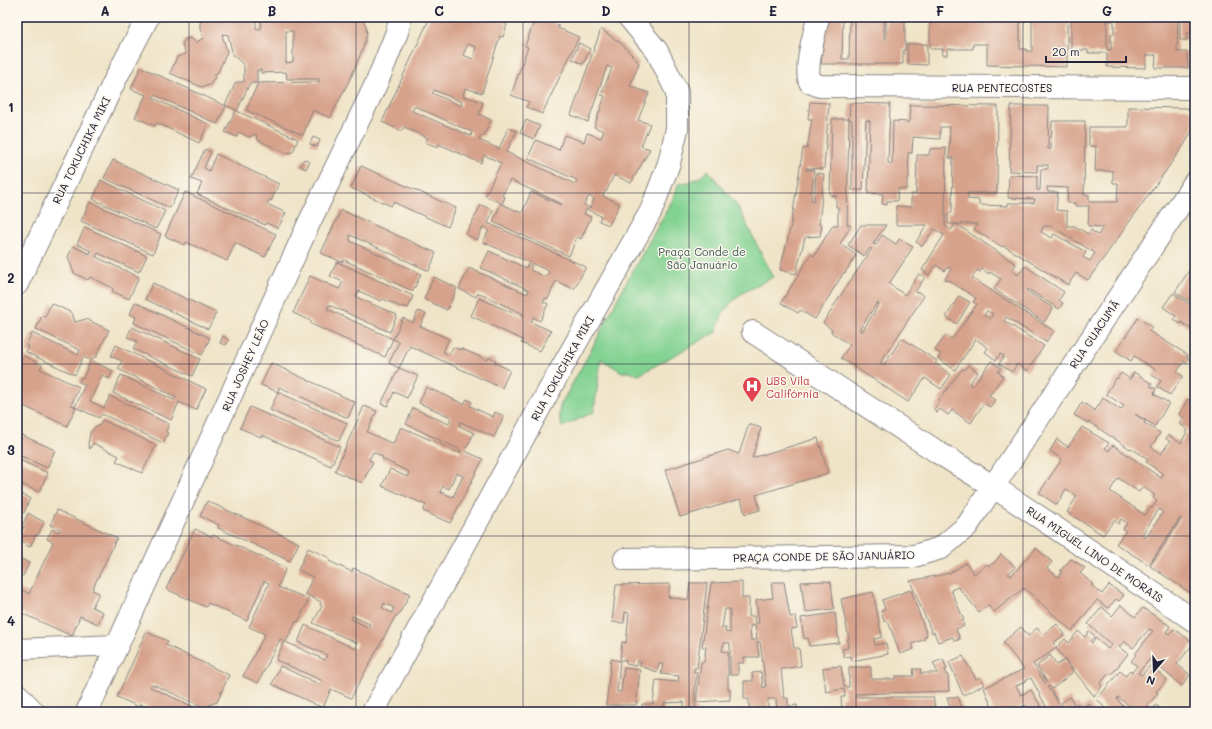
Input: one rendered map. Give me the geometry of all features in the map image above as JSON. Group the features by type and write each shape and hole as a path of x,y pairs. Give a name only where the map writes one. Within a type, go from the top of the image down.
{"street":[{"name":"RUA TOKUCHIKA MIKI","path":"17,284 117,76 148,17"},
{"name":"RUA JOSHEY LEÃO","path":"87,712 310,221 377,82 397,32 401,17"},
{"name":"RUA TOKUCHIKA MIKI","path":"373,712 552,385 651,211 669,163 677,129 677,92 657,51 629,17"},
{"name":"RUA PENTECOSTES","path":"818,17 808,67 808,76 810,82 814,85 828,87 1195,88"},
{"name":"RUA GUACUMÃ","path":"994,487 1195,182"},
{"path":"753,332 994,487"},
{"name":"PRAÇA CONDE DE SÃO JANUÁRIO","path":"625,559 914,556 941,548 967,526 994,487"},
{"name":"RUA MIGUEL LINO DE MORAIS","path":"994,487 1195,621"},
{"path":"17,649 118,644"},
{"path":"17,693 35,712"}],"green space":[{"name":"Praça Conde de São Januário","path":"708,170 738,207 773,277 741,294 730,304 722,315 716,332 639,375 629,372 622,372 601,359 594,412 562,427 559,416 561,404 672,201 679,183 695,180"}],"building":[{"path":"204,17 215,17 218,20 217,17 256,18 256,29 261,29 261,17 362,17 366,26 367,34 352,75 330,118 313,110 303,135 246,110 258,83 319,82 319,79 287,79 286,72 261,73 261,70 257,70 257,83 250,83 237,111 298,139 293,152 286,153 258,140 256,134 249,137 239,132 237,137 225,132 236,110 225,105 236,82 244,82 244,65 233,55 228,35 222,34 227,52 210,85 201,87 170,73 177,57 186,54 182,45 185,39 191,38 196,43 203,38 200,23","holes":["286,31 293,31 293,62 286,63"]},
{"path":"430,17 497,17 505,19 504,23 507,24 503,37 500,36 482,93 465,88 463,96 483,102 479,114 491,120 483,137 481,135 479,140 499,149 508,128 517,131 506,152 575,184 577,180 528,158 536,140 559,150 564,135 584,142 587,133 601,138 604,131 594,127 605,96 601,95 612,68 607,66 588,122 571,115 601,29 623,45 639,63 630,86 649,93 638,120 650,124 641,146 650,149 631,183 614,175 606,192 605,191 603,196 620,204 609,225 599,221 601,216 586,209 584,214 591,217 581,239 577,237 569,256 493,222 501,203 485,196 501,163 484,155 481,163 439,144 437,147 425,142 428,138 404,127 402,131 382,122","holes":["468,44 476,47 473,59 463,55","434,90 462,102 461,106 432,93","414,106 472,132 471,136 412,111","510,180 562,204 561,205 531,192 522,213 502,204 505,197 502,196","589,196 594,199 590,208 584,205"]},
{"path":"827,17 843,17 842,59 849,59 850,17 884,17 884,39 886,39 886,17 905,17 905,50 903,50 903,64 821,64"},
{"path":"930,17 1026,17 1026,21 1020,21 1020,49 1032,51 1032,17 1067,17 1067,67 987,65 987,44 973,44 973,49 947,49 947,55 942,55 943,49 930,49"},
{"path":"1071,17 1178,17 1177,52 1187,52 1188,68 1155,68 1156,55 1146,55 1146,68 1107,67 1107,53 1088,53 1088,50 1071,50","holes":["1107,21 1114,21 1114,34 1111,34 1111,50 1107,50"]},
{"path":"1180,17 1195,17 1195,34 1187,33 1187,40 1180,40"},
{"path":"535,19 541,21 542,19 579,37 542,114 526,107 529,102 511,95 528,47 525,46"},
{"path":"579,43 590,49 583,64 572,59"},
{"path":"907,44 927,44 927,65 908,64"},
{"path":"141,67 226,106 217,124 155,95 153,98 208,124 199,143 157,123 155,126 135,117 146,95 131,89"},
{"path":"810,102 829,103 824,169 806,168 806,170 814,170 811,201 814,201 816,173 824,174 819,225 822,225 820,236 805,237 796,274 780,270 791,225 803,148 807,149 812,119 808,119"},
{"path":"850,103 890,104 888,163 892,164 893,121 909,122 910,105 998,106 997,193 968,193 968,199 979,200 979,205 1008,206 1008,203 1034,203 1035,199 1008,198 1009,175 1037,176 1037,190 1040,190 1041,169 1048,169 1048,165 1037,165 1037,172 1009,171 1011,106 1049,106 1048,149 1051,149 1052,121 1085,121 1084,195 1089,195 1089,202 1117,202 1118,183 1113,183 1113,171 1095,171 1096,146 1089,146 1089,127 1128,127 1128,107 1186,108 1190,110 1194,121 1192,131 1184,145 1088,280 1076,273 1068,285 974,229 977,224 948,224 948,213 952,213 953,158 949,158 950,127 940,127 940,139 913,137 912,153 908,153 909,178 907,178 907,189 898,189 897,201 887,201 887,205 882,204 883,194 868,193 870,121 866,120 863,190 852,190 852,120 849,119","holes":["1047,187 1068,188 1067,203 1075,203 1075,206 1089,206 1088,226 1103,227 1098,235 1091,230 1088,234 1075,226 1067,226 1067,211 1056,210 1058,192 1048,192","1044,226 1051,226 1095,253 1090,261 1083,257 1086,252 1054,234 1052,238 1041,232"]},
{"path":"832,119 849,119 847,225 851,225 840,244 856,255 815,319 800,310 798,313 781,303 811,254 814,256 833,225 838,225 838,207 836,207 836,196 830,195"},
{"path":"526,120 540,126 534,139 520,133"},
{"path":"313,137 320,140 317,147 310,144"},
{"path":"946,148 945,226 951,230 956,224 1016,264 1012,271 1018,275 1025,266 1064,292 1059,300 1063,303 1059,309 1028,289 1027,291 1053,308 1044,322 994,289 1001,279 990,272 989,274 982,269 980,272 977,270 972,278 1054,331 1046,342 1006,317 1004,321 1044,346 1027,371 1017,364 1012,372 999,364 1004,356 1000,354 996,360 985,352 988,348 976,339 955,370 938,358 941,354 935,350 946,335 952,339 977,304 973,302 976,298 945,279 951,269 948,267 945,271 936,265 929,275 922,270 944,235 934,229 922,246 916,242 927,225 896,225 896,206 911,207 911,194 916,194 917,155 929,155 930,149","holes":["987,311 993,314 990,319 984,315"]},
{"path":"205,149 211,152 204,168 209,171 216,154 279,184 271,201 269,200 267,204 286,213 278,228 266,223 265,225 197,194 202,183 191,179"},
{"path":"304,159 310,162 306,169 300,166"},
{"path":"113,160 179,190 170,208 104,178"},
{"path":"361,166 456,208 448,227 393,202 391,206 351,188"},
{"path":"101,180 165,211 156,229 93,199"},
{"path":"185,192 276,234 265,257 235,243 227,261 186,242 185,245 165,236"},
{"path":"90,202 161,234 153,254 81,221"},
{"path":"481,205 493,210 488,223 586,267 574,289 556,281 548,299 545,298 543,302 548,304 540,321 533,317 531,322 551,331 540,351 521,343 523,340 471,316 479,298 522,317 523,314 478,293 476,297 459,289 469,268 527,294 529,290 481,268 489,251 526,268 528,264 532,266 530,270 546,277 549,271 483,242 489,230 483,227 477,240 466,234"},
{"path":"341,210 436,253 429,271 350,235 350,241 421,274 413,291 344,260 342,262 321,253"},
{"path":"861,225 886,225 873,244 876,245 882,235 896,244 899,239 913,247 889,284 905,295 919,274 925,277 915,292 918,292 924,296 880,363 884,365 902,338 937,361 935,363 951,375 941,389 925,378 908,402 841,358 850,345 831,332 832,330 823,323 872,249 870,248 864,256 848,245","holes":["877,303 879,304 862,332 859,330"]},
{"path":"85,227 147,256 139,272 98,253 96,257 139,277 129,299 112,291 113,288 90,277 88,280 74,273 68,257 73,246 90,254 91,251 77,244"},
{"path":"337,262 413,296 408,308 401,307 383,299 381,301 359,291 356,297 397,315 390,332 329,305 327,309 393,339 385,357 311,324 311,321 293,313 310,276 339,289 343,282 330,276"},
{"path":"1192,266 1195,269 1195,305 1175,292"},
{"path":"434,277 457,288 447,310 424,299"},
{"path":"153,283 216,313 208,329 145,299"},
{"path":"1173,293 1195,308 1195,332 1181,322 1180,324 1174,319 1176,316 1163,307"},
{"path":"959,296 970,302 957,324 946,317"},
{"path":"135,302 210,338 202,355 134,323 136,317 130,314"},
{"path":"51,303 72,313 75,322 86,319 109,330 96,357 94,357 92,361 113,371 109,379 102,375 90,401 104,408 110,396 169,424 166,432 168,433 163,443 102,414 99,418 75,407 85,385 79,382 81,377 83,378 91,360 83,357 75,375 26,352 28,347 26,346 32,333 78,355 80,350 36,329 42,316 45,317"},
{"path":"418,311 426,314 420,326 449,339 443,352 449,355 453,347 460,350 460,348 487,360 489,357 496,360 495,363 510,370 502,388 410,346 399,368 389,363 399,342 393,339 403,318 413,323"},
{"path":"1138,318 1152,327 1149,331 1188,355 1187,358 1189,359 1186,363 1184,361 1177,372 1183,376 1170,395 1157,387 1161,381 1152,375 1156,370 1134,356 1131,361 1116,351"},
{"path":"132,327 200,359 192,376 133,349 137,341 127,337"},
{"path":"223,336 229,340 226,345 220,343"},
{"path":"116,345 206,389 196,410 179,402 171,420 113,393 121,375 174,400 176,397 118,369 122,361 111,356"},
{"path":"24,356 42,365 40,369 79,387 71,405 76,407 67,426 17,403 17,370"},
{"path":"991,361 1001,368 998,372 1003,376 989,396 995,400 990,407 984,403 971,423 952,410 948,415 940,409 937,413 934,410 940,401 939,400 962,369 964,370 968,365 978,372 969,384 973,386"},
{"path":"271,363 355,402 348,418 279,387 278,392 261,385"},
{"path":"399,368 418,376 407,398 394,392 388,406 381,404"},
{"path":"1134,372 1152,384 1150,386 1156,389 1154,394 1169,403 1155,426 1135,414 1145,421 1144,423 1160,433 1151,447 1161,454 1170,441 1166,439 1168,435 1181,443 1188,430 1180,424 1184,418 1179,414 1188,399 1195,404 1195,476 1192,481 1195,482 1195,596 1150,566 1181,519 1180,518 1149,565 1116,544 1126,531 1123,529 1127,523 1121,519 1118,524 1114,520 1103,535 1067,512 1077,496 1066,489 1057,505 1039,493 1062,459 1050,451 1057,439 1068,447 1082,427 1109,443 1105,448 1109,451 1113,445 1161,478 1163,474 1146,462 1148,459 1089,422 1088,423 1074,415 1082,402 1095,411 1103,398 1121,410 1124,406 1106,394 1121,373 1130,379","holes":["1118,478 1139,492 1143,487 1155,495 1153,498 1157,501 1145,515 1110,491","1159,509 1163,512 1146,538 1142,535"]},
{"path":"426,387 464,404 467,399 472,402 470,406 493,417 495,412 504,416 494,437 461,422 459,426 474,433 465,451 483,459 450,523 423,511 426,505 382,486 390,469 407,477 409,472 382,459 383,457 373,452 369,460 373,462 362,483 335,471 364,406 377,411 367,432 393,444 401,427 460,453 461,450 406,424 413,408 449,424 451,417 419,403","holes":["456,473 463,476 453,497 440,492 443,486 449,489"]},
{"path":"278,392 347,423 339,441 270,410"},
{"path":"250,407 340,447 331,466 262,435 261,437 240,428"},
{"path":"102,420 156,445 142,473 116,461 119,456 93,443 90,449 88,444 90,433 96,426 99,426"},
{"path":"749,424 761,428 752,458 818,438 828,473 756,495 760,510 745,514 741,499 680,517 665,470 728,450 739,454"},
{"path":"17,433 55,450 47,468 17,454"},
{"path":"17,459 48,473 39,492 17,482"},
{"path":"17,492 30,498 24,513 17,511"},
{"path":"207,501 299,543 290,561 218,528 219,525 200,516"},
{"path":"57,510 117,538 92,590 99,593 92,607 103,612 98,624 80,616 72,636 17,611 17,595 20,589 29,594 53,542 47,539 52,529 59,532 60,529 50,525"},
{"path":"28,513 44,522 30,547 25,545 26,543 18,540 17,542 17,531 21,533 24,527 22,526"},
{"path":"195,529 212,537 213,535 286,568 278,587 309,599 286,642 325,660 327,655 298,642 305,625 355,649 357,643 313,623 322,606 320,605 321,602 305,594 313,577 298,570 308,548 330,558 329,561 352,572 353,568 410,594 398,616 396,615 351,698 331,689 323,708 272,684 280,666 321,685 323,681 276,660 284,641 280,639 258,683 243,676 265,634 249,627 269,583 264,581 247,621 208,603 206,607 166,589","holes":["384,603 394,608 392,613 382,608","352,616 370,624 369,628 351,619"]},
{"path":"1036,548 1052,562 1047,568 1058,577 1062,572 1060,571 1071,559 1085,568 1080,573 1102,594 1109,585 1124,595 1119,601 1116,599 1108,608 1097,600 1072,631 1024,588 994,612 988,605 979,612 958,587 951,590 964,620 962,621 964,626 956,629 960,639 955,641 953,637 938,642 934,632 932,633 910,581 950,573 966,563 974,574 987,564 989,566 995,562 1001,554 1015,567 1008,574 1011,576"},
{"path":"19,558 29,563 23,576 17,574 17,564"},
{"path":"742,582 742,598 749,598 749,616 754,616 755,623 759,623 756,600 773,598 771,582 784,582 790,617 795,616 797,628 791,629 794,648 799,648 801,666 781,669 784,698 788,698 788,706 797,705 797,712 777,712 776,699 768,699 768,712 749,712 749,699 744,699 744,681 753,681 752,673 761,672 763,688 766,687 760,642 757,642 759,657 744,657 744,663 738,663 738,675 730,675 730,643 724,643 722,651 728,652 728,689 730,689 730,700 696,702 701,662 704,662 706,647 702,647 711,583","holes":["725,609 730,609 730,633 725,632 726,628 722,628","755,625 757,640 751,640 750,626"]},
{"path":"801,582 831,582 834,609 805,612"},
{"path":"690,583 707,583 697,668 694,668 694,672 697,672 694,701 696,710 701,712 684,712 684,702 664,703 664,712 642,712 642,704 653,704 656,680 678,682 679,676 661,674 663,664 659,664 657,672 640,666 641,662 637,661 636,666 626,664 626,660 620,660 622,642 626,643 629,613 625,612 624,623 612,622 616,585 670,584 668,597 688,600"},
{"path":"911,590 927,636 924,637 925,639 912,644 914,649 900,654 888,621 884,622 881,611 885,609 882,600"},
{"path":"873,592 882,637 874,639 875,645 886,643 888,654 852,661 851,656 844,657 842,649 848,648 847,640 849,639 841,599"},
{"path":"1121,605 1135,617 1143,608 1170,626 1166,632 1169,634 1174,629 1194,643 1177,664 1190,675 1182,686 1150,659 1138,673 1142,675 1150,666 1167,679 1147,706 1152,710 1156,705 1159,707 1155,712 1137,712 1118,697 1117,699 1128,712 1108,712 1097,699 1120,671 1126,676 1130,670 1132,672 1137,666 1131,661 1153,631 1149,629 1133,648 1124,641 1119,647 1128,654 1111,675 1109,673 1100,684 1102,686 1094,696 1056,648 1065,639 1069,643 1078,631 1085,637 1089,631 1095,636 1090,641 1092,643 1095,638 1108,649 1112,645 1088,624 1102,607 1112,616"},
{"path":"835,613 839,643 809,646 808,638 804,639 801,618"},
{"path":"1057,624 1065,634 1053,643 1057,647 1055,649 1033,664 1045,683 1047,682 1037,666 1050,655 1057,665 1064,660 1073,672 1052,689 1050,686 1047,687 1050,691 1051,690 1063,712 1049,712 1031,678 1016,686 1021,695 1031,690 1044,712 1030,712 1026,705 1010,712 994,712 984,688 1024,669 1003,642 1021,627 1028,636 1037,628 1043,635"},
{"path":"146,632 168,641 166,645 229,675 217,702 203,707 152,684 150,687 205,712 148,712 150,708 140,704 139,707 117,697"},
{"path":"963,656 976,679 980,677 984,685 963,695 949,662"},
{"path":"611,659 620,661 617,692 621,692 624,668 640,670 636,705 606,705"},
{"path":"943,659 947,669 945,669 946,675 948,675 949,691 856,694 855,697 933,697 936,712 845,712 842,711 841,697 845,697 844,689 826,692 823,668 841,666 844,687 849,687 849,667 871,667 871,679 895,679 895,676 914,676 913,669 921,669 920,673 938,673 933,663"},
{"path":"947,697 958,697 964,712 951,712"},
{"path":"1070,697 1075,705 1078,703 1081,708 1089,703 1095,712 1067,712 1061,703"},
{"path":"613,707 622,707 622,712 613,712"}],"place":[{"name":"UBS Vila Califórnia","path":"752,403"}]}
